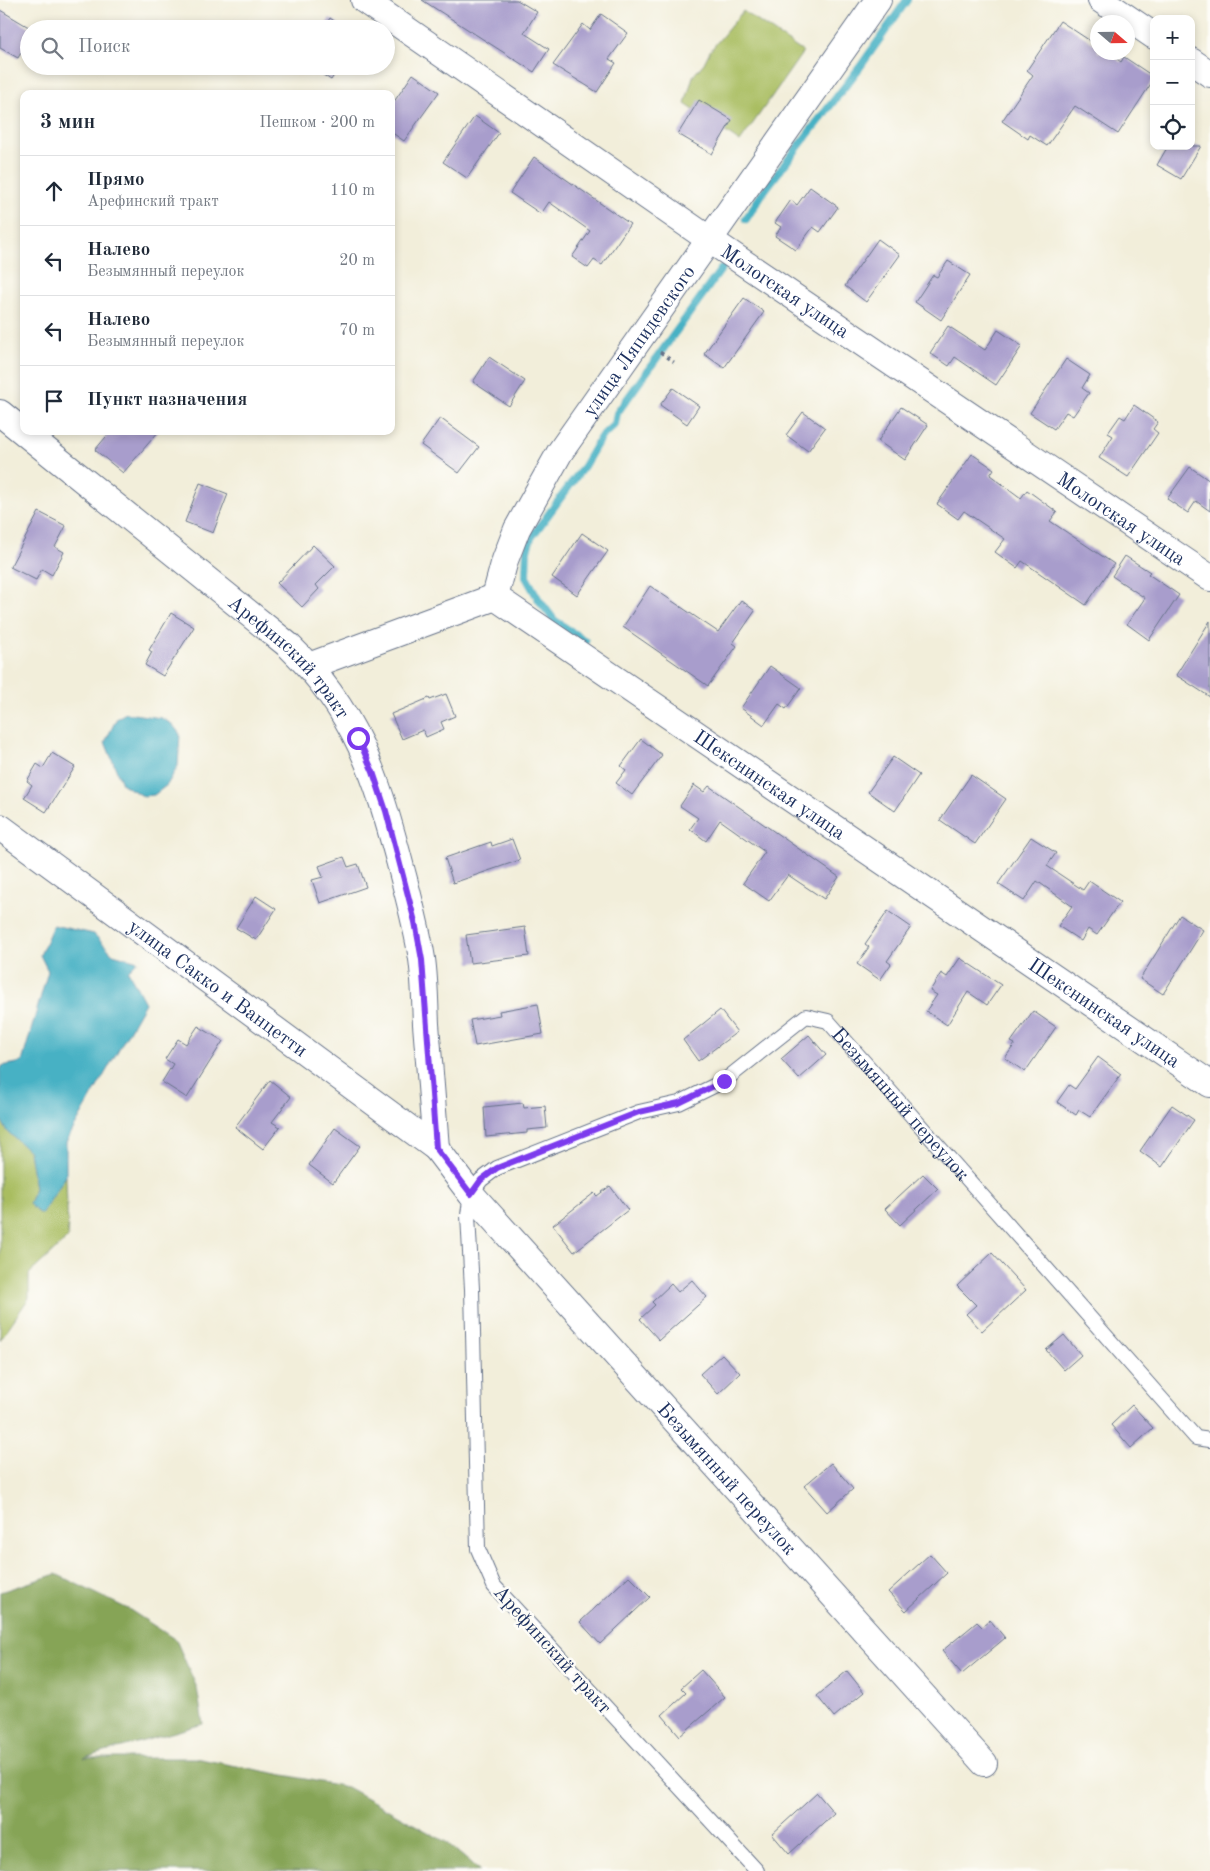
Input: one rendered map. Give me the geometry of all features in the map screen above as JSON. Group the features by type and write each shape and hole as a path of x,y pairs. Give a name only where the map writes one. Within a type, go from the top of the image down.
{"street":[{"name":"Мологская улица","path":"364,0 393,20"},
{"name":"улица Ляпидевского","path":"495,596 505,560 517,529 560,452 878,0"},
{"path":"1101,0 1150,33"},
{"name":"Мологская улица","path":"395,22 710,240 1210,578"},
{"path":"1195,64 1210,74"},
{"name":"Арефинский тракт","path":"0,413 20,429"},
{"name":"Арефинский тракт","path":"27,435 288,645 309,666 340,706 358,738 373,772 391,830 415,922 422,960 436,1148"},
{"path":"309,666 495,596"},
{"name":"Шекснинская улица","path":"495,596 1210,1084"},
{"name":"улица Сакко и Ванцетти","path":"0,827 436,1148"},
{"name":"Безымянный переулок","path":"436,1148 471,1194 984,1763"}],"lane":[{"name":"Безымянный переулок","path":"471,1194 481,1180 497,1168 639,1112 679,1103 724,1081 806,1016 828,1021 1196,1438 1210,1440"},
{"name":"Арефинский тракт","path":"471,1194 468,1215 472,1289 478,1550 494,1586 757,1871"}],"path":[{"path":"666,356 674,362"}],"green space":[{"path":"743,11 803,52 740,142 685,104 693,76 704,63 710,51"},
{"path":"0,1118 8,1132 29,1151 35,1188 29,1204 41,1215 66,1176 68,1238 29,1274 29,1298 0,1340"},
{"path":"56,1574 130,1610 176,1640 197,1688 203,1724 84,1758 195,1758 347,1787 446,1842 480,1871 0,1871 0,1592"}],"water":[{"path":"126,713 161,718 172,724 180,734 178,766 167,785 154,795 143,796 122,784 105,742 117,718"},
{"path":"53,925 94,934 113,954 138,961 128,971 145,1003 66,1142 66,1176 41,1215 29,1204 35,1188 29,1151 8,1132 0,1118 0,1072 2,1066 22,1062 48,971 40,955"}],"building":[{"path":"422,0 517,0 537,12 524,33 549,49 534,72"},
{"path":"0,10 20,22 20,54 18,58 0,48"},
{"path":"601,14 628,33 609,59 616,63 597,92 553,65 583,24 590,30"},
{"path":"1060,21 1090,41 1090,60 1118,60 1121,62 1122,60 1128,60 1150,74 1150,85 1118,134 1075,106 1047,146 1030,135 1028,139 1002,121 1033,75 1027,70"},
{"path":"413,74 439,92 404,141 395,135 395,100"},
{"path":"323,75 334,75 331,80"},
{"path":"699,100 732,120 712,154 678,134"},
{"path":"475,116 499,133 467,178 443,162"},
{"path":"1195,146 1201,146 1181,179 1157,165 1166,150 1195,150"},
{"path":"534,157 630,224 602,265 594,260 588,268 572,257 590,231 549,202 541,214 510,193"},
{"path":"810,187 838,207 820,232 813,227 796,250 775,236 781,227 775,223 791,200 797,205"},
{"path":"878,239 900,255 866,302 845,286"},
{"path":"948,261 970,275 941,320 915,302 933,275 937,277"},
{"path":"744,298 764,312 724,368 704,354"},
{"path":"948,326 985,350 998,330 1022,346 996,385 955,357 949,366 930,353"},
{"path":"489,357 525,381 509,406 473,382"},
{"path":"1066,359 1090,375 1082,388 1089,393 1073,416 1066,412 1054,429 1030,413"},
{"path":"673,388 699,406 687,424 660,405"},
{"path":"1134,405 1158,422 1153,429 1158,433 1128,477 1099,458 1113,436 1108,433 1120,416 1125,419"},
{"path":"901,407 928,425 905,460 878,441"},
{"path":"803,412 825,428 808,451 786,435"},
{"path":"440,418 479,447 459,473 421,445"},
{"path":"108,435 156,435 123,473 95,450"},
{"path":"972,454 994,469 990,475 1021,498 1027,490 1057,512 1050,521 1114,564 1086,605 1022,561 1017,568 995,552 1005,539 964,511 958,519 937,504"},
{"path":"1190,467 1210,481 1210,511 1196,501 1188,513 1167,499"},
{"path":"200,483 228,494 213,533 185,522"},
{"path":"39,512 66,526 55,547 64,552 52,575 42,569 36,580 10,567"},
{"path":"582,533 608,551 577,595 552,577"},
{"path":"313,545 335,566 316,585 319,589 302,607 277,583"},
{"path":"1125,556 1150,572 1148,574 1179,595 1149,640 1127,624 1145,598 1112,576"},
{"path":"650,586 718,632 741,600 755,611 733,643 737,646 708,686 623,627"},
{"path":"171,613 194,627 163,676 145,665 152,652 149,650"},
{"path":"1210,621 1210,697 1176,675"},
{"path":"770,666 801,688 786,709 779,704 764,725 741,708"},
{"path":"446,694 455,716 441,722 444,729 426,737 423,730 402,739 391,714 429,698 430,700"},
{"path":"641,739 662,755 632,795 616,783 626,770 621,766"},
{"path":"52,753 75,767 46,812 24,798 32,785 27,781 37,764 43,768"},
{"path":"893,757 919,775 895,811 868,792"},
{"path":"971,775 1006,799 975,844 940,820"},
{"path":"694,785 704,792 709,786 839,877 824,899 788,875 769,901 743,883 765,852 720,820 706,841 690,829 698,818 680,806"},
{"path":"1031,837 1056,853 1047,866 1083,890 1089,881 1120,902 1097,935 1088,929 1081,941 1058,926 1072,906 1037,881 1024,901 998,884"},
{"path":"512,839 520,860 453,883 445,858 491,842 492,846"},
{"path":"344,857 348,867 358,864 366,887 320,903 312,880 323,877 319,866"},
{"path":"256,896 276,909 256,940 236,928"},
{"path":"888,911 911,927 887,961 891,964 880,980 857,964 869,947 865,944"},
{"path":"1180,915 1203,930 1163,994 1140,979"},
{"path":"525,927 529,956 470,963 466,935"},
{"path":"960,958 1001,985 987,1005 968,992 947,1025 926,1011 937,995 930,991 941,973 947,977"},
{"path":"538,1004 543,1034 475,1046 470,1020 500,1015 499,1011"},
{"path":"720,1010 737,1032 698,1061 683,1040"},
{"path":"1033,1011 1056,1027 1025,1072 1005,1058 1015,1044 1011,1042"},
{"path":"198,1026 223,1041 187,1098 162,1082 173,1064 165,1059 178,1039 186,1044"},
{"path":"809,1035 826,1055 799,1079 781,1059"},
{"path":"1098,1057 1121,1074 1090,1117 1079,1110 1076,1115 1057,1102 1069,1085 1075,1089"},
{"path":"270,1080 291,1097 272,1122 280,1127 263,1149 235,1127"},
{"path":"523,1103 524,1108 545,1106 547,1128 527,1130 527,1133 486,1137 484,1107"},
{"path":"1172,1105 1194,1120 1162,1167 1140,1151"},
{"path":"335,1128 360,1146 333,1183 309,1165"},
{"path":"923,1174 938,1189 900,1225 885,1209"},
{"path":"610,1186 628,1210 574,1252 553,1225 594,1193 597,1196"},
{"path":"992,1253 1026,1290 982,1331 966,1314 976,1305 957,1286"},
{"path":"692,1280 707,1297 659,1340 640,1319 655,1305 652,1302 671,1284 678,1292"},
{"path":"1064,1335 1081,1355 1064,1370 1046,1350"},
{"path":"722,1354 740,1373 718,1394 700,1374"},
{"path":"1132,1405 1153,1428 1131,1448 1111,1425"},
{"path":"831,1463 853,1489 827,1512 804,1486"},
{"path":"930,1554 947,1573 906,1611 888,1592"},
{"path":"629,1576 650,1597 600,1644 580,1622"},
{"path":"990,1620 1005,1638 962,1674 942,1651 977,1622 982,1627"},
{"path":"701,1670 725,1697 680,1736 662,1715 686,1693 681,1688"},
{"path":"847,1671 864,1692 834,1717 817,1696"},
{"path":"817,1793 834,1813 789,1854 772,1834"}],"waterway":[{"path":"746,219 764,191 860,67 907,0"},
{"path":"585,641 554,620 539,600 526,577 527,550 531,538 584,466 601,437 615,424 617,413 722,268"}],"route":[{"path":"358,738 373,772 386,811 415,922 422,960 436,1148 471,1194 481,1180 497,1168 639,1112 679,1103 724,1081"}]}
